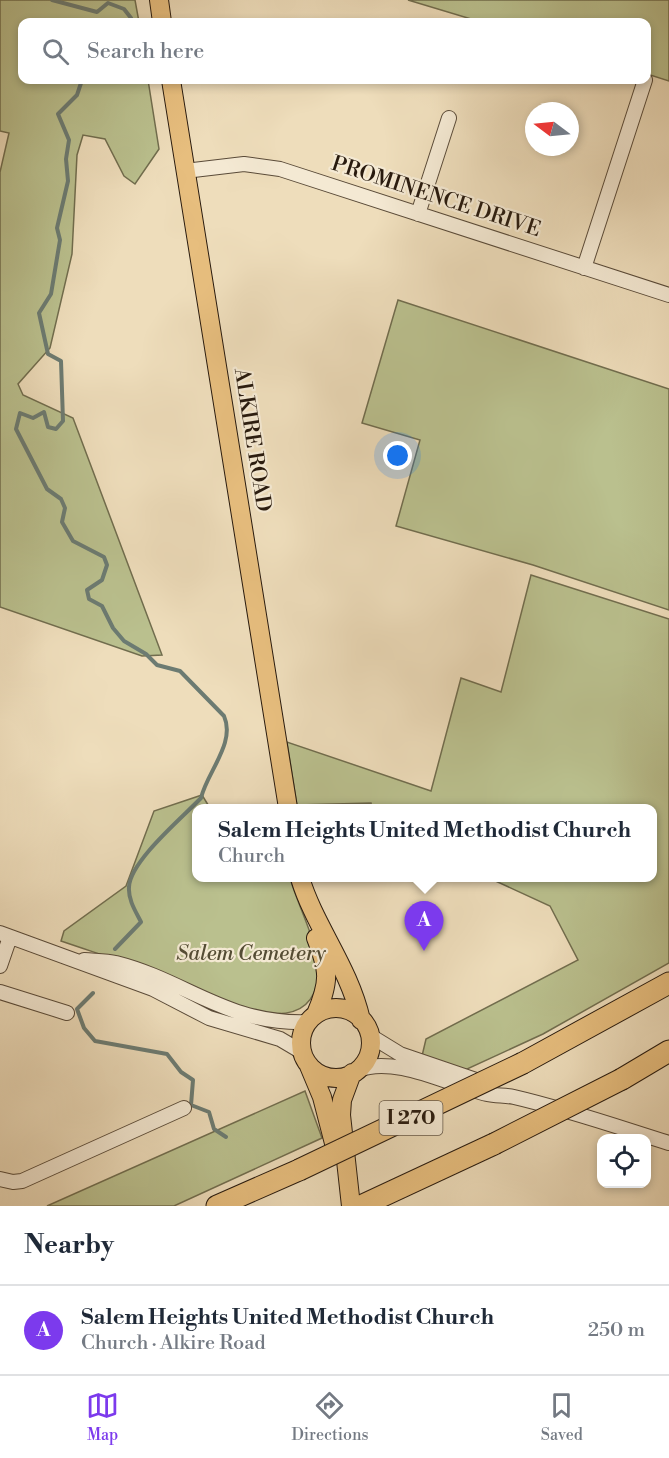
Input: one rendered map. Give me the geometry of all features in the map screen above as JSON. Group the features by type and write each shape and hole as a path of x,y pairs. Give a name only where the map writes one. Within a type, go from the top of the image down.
{"highway":[{"name":"I 270","path":"217,1206 523,1063 669,983"},
{"name":"I 270","path":"360,1206 494,1144 622,1079 669,1051"}],"main road":[{"path":"159,0 161,18"},
{"name":"ALKIRE ROAD","path":"172,84 287,804"},
{"path":"301,882 306,896 348,977 365,1027 369,1052 355,1071 341,1109 351,1206"},
{"path":"306,896 306,916 327,972 326,988 302,1036 306,1059 322,1097 340,1167 348,1184"},
{"path":"312,1018 338,1008 351,1012 365,1027"},
{"path":"306,1059 328,1077 338,1077 355,1071"}],"street":[{"path":"584,268 644,84"},
{"path":"418,214 449,118"},
{"name":"PROMINENCE DRIVE","path":"185,171 224,165 262,165 669,295"},
{"path":"0,966 5,935 72,959 110,976 153,989 209,1018 280,1040 306,1059"},
{"path":"72,959 116,963 215,1005 255,1018 273,1022 312,1018"},
{"path":"0,992 67,1013"},
{"path":"365,1027 392,1051 492,1085 511,1096 669,1143"},
{"path":"355,1071 374,1065 389,1066 489,1095 511,1096"},
{"path":"0,1179 13,1182 22,1181 184,1108"}],"green space":[{"path":"0,0 135,0 138,18 18,18 18,84 149,84 159,149 135,184 124,176 105,139 83,135 77,155 72,254 50,348 18,384 23,395 73,418 162,655 142,656 0,607 0,172 9,133 0,131"},
{"path":"408,0 669,0 669,81 651,75 651,18 468,18"},
{"path":"398,300 669,389 669,610 533,565 396,526 420,440 362,423"},
{"path":"531,575 669,619 669,963 543,1034 465,1070 422,1056 426,1039 578,960 550,906 498,882 657,882 657,804 297,804 287,742 431,791 461,678 501,692"},
{"name":"Salem Cemetery","path":"202,795 208,804 192,804 192,882 291,882 316,954 318,978 310,1000 295,1011 275,1014 251,1010 227,1003 152,972 61,941 64,931 126,886 154,811"},
{"path":"305,1091 322,1138 174,1206 47,1206"}],"waterway":[{"path":"52,0 97,12 108,3 124,9 131,18"},
{"path":"81,84 77,95 58,114 69,140 66,159 68,181 57,228 60,240 51,294 39,313 48,354 61,361 63,421 56,429 48,427 44,412 33,418 20,413 16,429 47,489 61,499 65,508 62,522 73,541 104,557 107,565 102,580 87,590 89,599 102,606 113,628 124,641 146,654 157,665 180,671 224,716 227,726 224,747 201,798 195,804"},
{"path":"115,949 141,922 130,897 129,887 132,876 147,852 192,807"},
{"path":"93,993 77,1009 84,1028 95,1041 167,1054 181,1072 193,1080 191,1105 209,1112 214,1129 226,1137"}],"place":[{"name":"Salem Heights United Methodist Church","path":"424,951"}]}
